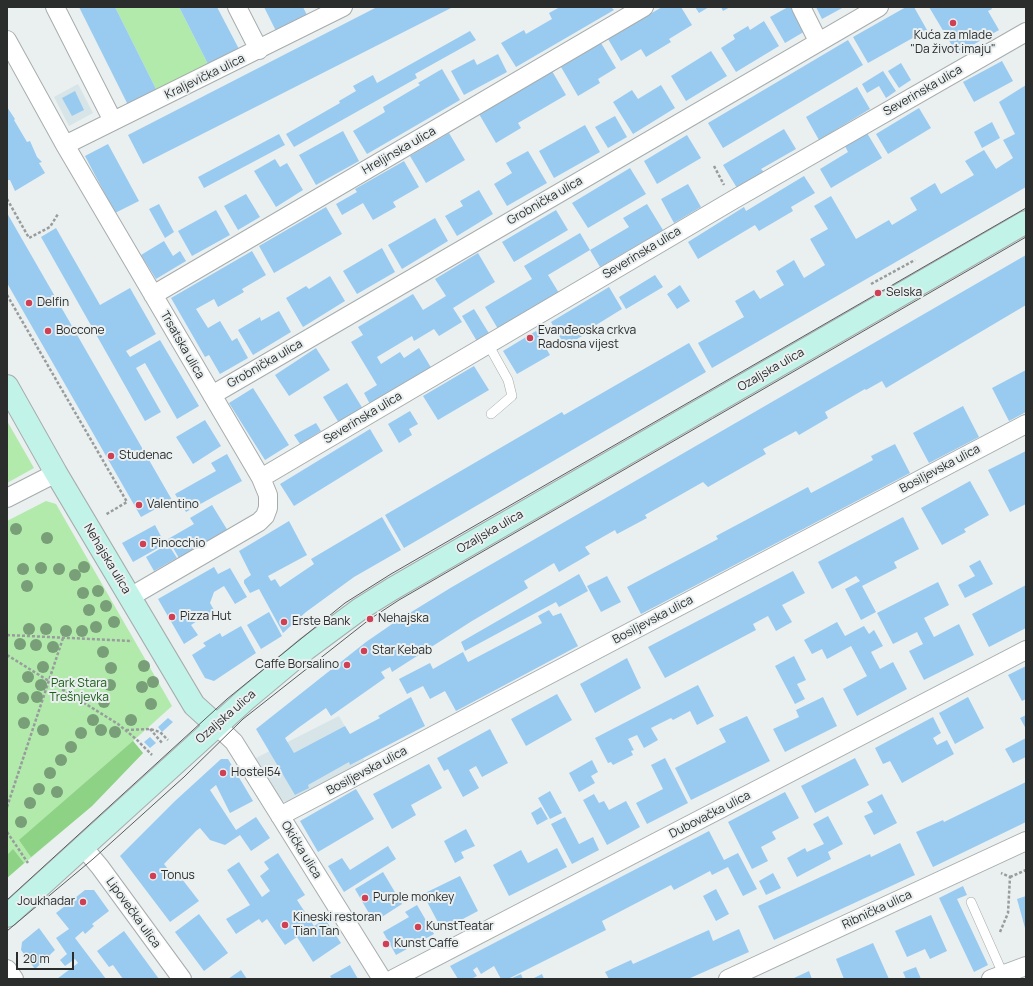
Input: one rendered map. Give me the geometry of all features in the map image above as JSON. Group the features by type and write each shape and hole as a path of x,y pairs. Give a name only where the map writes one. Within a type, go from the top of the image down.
{"main road":[{"name":"Ozaljska ulica","path":"7,916 84,848 216,725 306,649 340,623 392,589 1026,222"},
{"name":"Nehajska ulica","path":"7,386 56,473 194,705 216,725"}],"street":[{"path":"55,7 114,121"},
{"path":"237,7 260,50"},
{"name":"Kraljevička ulica","path":"65,145 260,50 343,7"},
{"name":"Hreljinska ulica","path":"153,295 644,7"},
{"path":"800,7 818,41"},
{"name":"Grobnička ulica","path":"212,395 818,41 879,7"},
{"name":"Severinska ulica","path":"261,478 733,200 1026,32"},
{"name":"Trsatska ulica","path":"7,40 65,145 261,478 268,495 268,508 265,516 259,522 130,597"},
{"name":"Bosiljevska ulica","path":"280,816 1026,424"},
{"path":"7,498 56,473"},
{"name":"Dubovačka ulica","path":"394,979 1026,650"},
{"name":"Okićka ulica","path":"216,725 234,742 382,979"},
{"name":"Ribnička ulica","path":"728,979 1026,841"},
{"name":"Lipovečka ulica","path":"84,848 182,979"},
{"path":"997,977 1026,966"},
{"path":"7,969 14,979"}],"lane":[{"path":"488,344 508,380 512,396 491,414"},
{"path":"971,902 989,944 997,977"}],"path":[{"path":"7,199 29,238 50,227 58,214"},
{"path":"7,295 128,502 101,517"},
{"path":"7,635 129,641"},
{"path":"7,807 50,682 63,638"},
{"path":"7,655 125,730 152,755"},
{"path":"125,730 150,729 160,732 168,740"},
{"path":"150,729 163,744"},
{"path":"7,832 28,863"},
{"path":"989,858 994,870 1010,877 1026,870"},
{"path":"989,944 998,939 1008,913 1010,877"}],"shaded area":[{"path":"78,84 93,113 69,126 54,97"},
{"path":"339,716 366,763 294,800 287,802 282,801 254,759"}],"green space":[{"path":"115,7 179,7 209,66 157,91"},
{"path":"7,421 34,468 7,483"},
{"name":"Park Stara Trešnjevka","path":"46,501 56,504 172,706 133,741 143,753 92,806 7,878 7,521"},
{"path":"133,741 143,753 92,806 31,857 19,840"},
{"path":"13,849 24,863 7,878 7,855"}],"building":[{"path":"79,7 115,7 157,91 128,105"},
{"path":"179,7 217,7 240,51 209,66"},
{"path":"264,7 303,7 308,17 277,33"},
{"path":"377,7 453,7 143,164 128,135"},
{"path":"560,7 611,7 614,10 516,67 501,43 524,30 526,34 552,19 549,13"},
{"path":"662,7 681,7 692,25 669,39 671,42 646,57 641,49 621,61 608,39"},
{"path":"695,7 709,7 699,13"},
{"path":"721,7 730,7 723,11"},
{"path":"788,7 794,7 807,30 785,43 770,17"},
{"path":"816,7 844,7 822,19"},
{"path":"906,7 914,7 927,30 868,63 853,37"},
{"path":"929,7 991,7 992,9 988,11 999,30 957,54"},
{"path":"764,21 779,46 736,72 721,48 735,39 733,35 748,26 750,30"},
{"path":"470,31 476,40 415,74 417,78 294,147 286,134 340,103 339,101 356,91 353,86 373,75 377,83"},
{"path":"848,40 863,65 723,148 708,123"},
{"path":"601,43 616,68 598,79 600,83 578,96 561,67"},
{"path":"711,51 727,76 686,101 671,76"},
{"path":"498,54 507,72 464,95 451,71 474,59 477,65"},
{"path":"1002,61 1013,81 974,102 963,82"},
{"path":"901,63 911,80 899,88 888,71"},
{"path":"442,69 460,100 367,154 353,131 385,112 383,107 420,85 418,83"},
{"path":"552,71 566,95 518,123 521,128 496,143 479,114"},
{"path":"883,71 896,91 886,98 879,86 867,93 862,84"},
{"path":"661,85 675,108 633,134 613,102 632,90 638,99"},
{"path":"1026,85 1026,187 712,368 698,343 744,317 735,301 754,290 760,299 784,285 776,271 794,260 804,278 825,265 810,239 828,229 814,206 831,196 856,239 889,220 892,225 917,210 910,198 935,183 941,194 974,175 965,161 984,150 996,169 1013,158 1003,140 1015,134 999,102"},
{"path":"857,87 870,109 819,140 806,117"},
{"path":"75,91 84,110 72,116 62,98"},
{"path":"7,107 27,142 30,141 37,157 42,162 39,163 45,173 15,191 10,180 7,180"},
{"path":"919,108 931,128 888,154 876,134"},
{"path":"615,116 627,137 608,148 595,127"},
{"path":"992,122 1000,138 982,148 974,132"},
{"path":"585,125 600,152 554,178 539,151"},
{"path":"784,129 796,149 761,169 764,172 737,188 723,165"},
{"path":"343,131 359,161 316,185 299,155"},
{"path":"449,133 465,160 426,183 410,156"},
{"path":"867,133 882,158 831,188 820,169 848,152 845,146"},
{"path":"279,134 285,145 204,188 198,177"},
{"path":"687,135 701,158 657,184 644,161"},
{"path":"108,144 139,201 115,213 85,156"},
{"path":"528,151 547,183 507,206 494,184 512,173 506,163"},
{"path":"275,159 280,167 287,163 303,190 276,207 254,171"},
{"path":"404,161 419,187 393,202 396,207 373,220 363,203 342,215 336,204 357,192 355,189"},
{"path":"630,168 646,194 588,228 572,203"},
{"path":"804,176 815,193 791,207 793,211 759,231 755,225 698,259 688,242 744,207 746,211"},
{"path":"688,184 701,207 674,223 661,199"},
{"path":"479,190 493,214 457,236 445,216 463,206 460,201"},
{"path":"246,194 260,217 238,230 224,206"},
{"path":"159,204 174,232 165,238 149,209"},
{"path":"647,204 663,230 600,267 590,250 629,227 623,218"},
{"path":"326,207 342,234 274,273 259,246"},
{"path":"216,210 230,235 192,256 178,231"},
{"path":"556,210 568,230 514,262 502,242"},
{"path":"7,213 172,500 141,517 7,283"},
{"path":"435,218 448,241 402,269 388,245"},
{"path":"56,228 100,305 130,288 156,334 126,351 130,357 160,340 199,406 177,419 145,363 136,368 161,412 145,421 41,237"},
{"path":"580,233 590,250 548,275 559,293 498,329 485,307 532,279 524,266"},
{"path":"164,241 173,256 180,251 186,261 156,279 141,255"},
{"path":"382,248 395,272 357,294 343,271"},
{"path":"252,251 266,275 242,289 244,292 218,307 214,299 196,309 208,328 220,321 232,341 237,338 248,358 220,374 209,355 205,357 171,298"},
{"path":"478,253 495,282 453,308 462,322 439,336 434,329 414,341 412,336 377,357 381,364 400,352 404,358 419,348 432,369 371,406 364,393 377,385 351,342 363,335 358,327 413,294 423,310 446,296 435,279"},
{"path":"1026,255 1026,305 886,388 882,381 866,390 865,389 825,412 828,418 799,435 796,431 763,449 766,454 708,487 703,482 645,515 647,518 617,534 615,530 585,547 590,554 559,572 554,563 524,581 528,588 472,621 392,672 390,667 381,672 385,678 331,716 326,708 298,728 285,738 294,753 345,726 350,734 380,718 378,716 411,697 425,726 350,765 349,762 308,785 309,788 295,795 256,729 366,642 395,622 452,587"},
{"path":"655,275 663,287 626,309 619,297"},
{"path":"330,276 345,301 303,327 286,298 306,286 309,289"},
{"path":"680,285 690,301 677,309 667,294"},
{"path":"609,287 622,309 588,330 589,332 565,346 551,322"},
{"path":"474,309 490,335 478,343 462,316"},
{"path":"279,311 291,332 253,355 238,330 260,317 261,321"},
{"path":"536,331 550,355 517,374 503,351"},
{"path":"689,343 706,372 404,548 385,515 562,412 564,415"},
{"path":"316,348 330,370 289,396 275,375"},
{"path":"474,366 489,390 438,420 423,396"},
{"path":"1026,370 1026,412 1009,421 992,388"},
{"path":"347,383 363,409 339,423 323,397"},
{"path":"253,388 289,445 265,460 229,403"},
{"path":"963,406 979,437 929,463 913,433"},
{"path":"410,411 418,424 409,429 412,435 399,443 388,424"},
{"path":"205,420 221,446 193,464 176,437"},
{"path":"316,423 321,431 300,444 294,435"},
{"path":"370,429 383,451 294,506 280,484"},
{"path":"895,444 910,473 641,614 627,587 718,539 716,536 808,487 811,493 873,460 871,456"},
{"path":"1026,451 1026,504 1010,512 988,470"},
{"path":"227,454 242,481 186,512 175,494 216,471 211,463"},
{"path":"970,481 989,515 964,529 966,532 942,545 921,508"},
{"path":"212,505 228,531 180,560 168,539 194,524 190,518"},
{"path":"382,517 401,550 354,577 306,612 283,633 259,589 250,593 244,583 244,580 251,575 239,551 289,521 307,555 268,576 271,581 275,579 280,587 314,564 311,559"},
{"path":"903,517 919,549 894,562 897,568 862,586 876,612 861,620 845,589 860,581 856,576 832,589 818,562"},
{"name":"Pinocchio","path":"155,525 165,544 133,562 122,543"},
{"path":"168,544 177,558 154,571 146,557"},
{"path":"980,560 993,584 965,598 958,585 975,576 969,566"},
{"path":"214,567 218,574 230,568 247,597 235,604 224,586 214,592 210,603 214,610 191,625 198,635 184,644 158,599"},
{"path":"793,571 805,593 782,605 792,622 776,631 768,616 753,624 756,630 665,678 648,647"},
{"path":"579,574 588,591 559,607 556,602 465,651 461,642"},
{"path":"607,576 621,602 601,612 587,586"},
{"path":"938,582 949,605 924,618 934,637 959,624 974,655 924,680 909,651 923,644 917,632 893,644 877,613"},
{"path":"1026,585 1026,628 989,647 972,614"},
{"path":"549,610 553,616 561,613 578,646 456,711 445,691 430,699 423,686 407,694 399,679 430,663 433,669 463,652 468,662 542,623 538,616"},
{"path":"269,612 282,636 261,649 247,625"},
{"path":"837,622 845,636 864,626 869,634 874,630 883,646 871,652 880,669 893,662 907,689 857,716 843,689 867,676 851,646 827,659 822,649 812,654 804,640"},
{"path":"241,626 256,653 214,681 205,678 192,655 206,646 203,643 220,633 222,637"},
{"path":"794,656 806,680 797,684 805,699 795,704 775,666"},
{"path":"627,658 641,688 595,713 580,684"},
{"path":"1026,666 1026,699 1022,701 1008,675"},
{"path":"698,685 714,716 697,725 690,711 673,720 671,718 651,728 658,740 644,748 637,735 628,739 634,750 631,751 633,755 613,765 611,762 608,763 595,738"},
{"path":"557,694 572,720 526,746 511,719"},
{"path":"823,697 837,726 785,752 773,729 799,717 796,710"},
{"path":"968,697 984,728 955,744 939,713"},
{"path":"1026,715 1026,729 1020,718"},
{"path":"747,716 770,761 691,800 675,768 726,742 719,729"},
{"path":"933,717 941,733 933,738 937,745 947,740 954,754 902,783 890,761 883,764 875,748"},
{"path":"168,718 173,722 162,732 158,727"},
{"path":"490,729 508,763 482,777 476,766 469,770 479,788 463,797 448,769 444,771 437,758"},
{"path":"150,737 156,743 150,748 144,742"},
{"path":"1026,738 1026,757 1013,763 1005,749"},
{"path":"665,758 688,803 647,824 636,803 663,789 651,765"},
{"path":"855,758 869,785 815,813 801,786"},
{"path":"221,759 228,759 253,801 230,813 216,785 210,790 236,830 256,817 270,838 251,851 240,835 225,845 210,840 200,828 196,831 164,864 171,873 175,870 199,901 170,922 120,856 175,801"},
{"path":"592,760 598,772 591,776 595,783 579,792 569,773"},
{"path":"429,764 442,788 411,805 416,815 392,829 373,794"},
{"path":"1026,782 1026,822 933,867 916,832 943,820 944,822"},
{"path":"356,789 374,819 318,852 300,821"},
{"path":"550,791 562,813 550,819 538,798"},
{"path":"785,792 799,818 772,832 776,839 761,847 768,861 752,869 728,822"},
{"path":"594,794 599,803 604,801 609,810 626,801 640,827 607,845 583,800"},
{"path":"882,794 897,823 874,835 864,816 873,812 867,802"},
{"path":"541,807 548,819 537,825 531,813"},
{"path":"828,816 843,844 828,852 831,859 797,877 787,858 805,848 807,852 824,844 813,824"},
{"path":"565,817 579,844 593,837 599,850 572,864 551,824"},
{"path":"466,829 475,846 461,852 464,858 455,863 444,841"},
{"path":"709,831 724,860 738,853 757,889 743,896 728,867 712,875 710,871 674,890 671,885 602,921 606,930 508,979 501,979 494,966 481,974 477,967 473,970 477,976 471,979 458,979 450,966"},
{"path":"900,843 915,875 774,940 758,906 870,854 871,857"},
{"path":"388,846 396,859 344,892 328,866 342,858 350,870"},
{"path":"557,848 567,867 509,896 493,865 521,850 528,863"},
{"path":"278,853 305,895 297,900 314,926 325,919 341,943 313,962 297,937 285,945 267,919 262,923 259,919 236,934 226,919 250,905 227,870 239,862 262,897 270,891 260,876 269,869 264,862"},
{"path":"383,872 402,904 374,922 355,889"},
{"path":"773,873 781,888 766,895 759,881"},
{"path":"460,876 478,911 442,930 423,894"},
{"path":"963,886 967,895 957,899 988,965 974,972 939,898"},
{"path":"716,889 729,914 716,921 703,896"},
{"path":"85,890 94,890 109,911 92,924 94,926 85,934 83,931 75,938 106,979 57,979 78,963 75,959 65,966 60,960 67,954 56,938 69,929 56,913"},
{"path":"1026,896 1026,928 1025,928 1017,899"},
{"path":"417,905 434,934 396,955 383,932 409,917 405,912"},
{"path":"199,914 228,953 204,971 175,932"},
{"path":"931,915 947,951 930,959 925,949 907,957 895,931"},
{"path":"39,928 55,950 35,969 21,950 22,942"},
{"path":"739,929 749,952 688,979 609,979 605,972 631,960 633,964 709,930 713,941"},
{"path":"124,931 159,979 123,979 113,965 109,967 97,951"},
{"path":"873,943 889,979 844,979 836,959"},
{"path":"350,965 358,979 332,979 330,976"},
{"path":"916,967 921,979 906,979 903,972"},
{"path":"241,970 247,979 228,979"},
{"path":"809,971 812,979 792,979"},
{"path":"521,974 523,979 510,979"},
{"path":"542,974 544,979 532,979"}],"tram line":[{"path":"7,900 227,699 345,603 391,574 1026,208"},
{"path":"7,931 93,859 184,777 243,719 370,619 399,600 1026,237"}],"place":[{"name":"Kuća za mlade \"Da život imaju\"","path":"953,23"},
{"name":"Selska","path":"878,293"},
{"name":"Delfin","path":"29,303"},
{"name":"Boccone","path":"48,331"},
{"name":"Evanđeoska crkva Radosna vijest","path":"530,338"},
{"name":"Studenac","path":"111,456"},
{"name":"Valentino","path":"139,505"},
{"name":"Pinocchio","path":"143,544"},
{"name":"Pizza Hut","path":"172,617"},
{"name":"Nehajska","path":"370,619"},
{"name":"Erste Bank","path":"284,622"},
{"name":"Star Kebab","path":"364,651"},
{"name":"Caffe Borsalino","path":"347,665"},
{"name":"Hostel54","path":"223,773"},
{"name":"Tonus","path":"153,876"},
{"name":"Purple monkey","path":"365,898"},
{"name":"Joukhadar","path":"83,902"},
{"name":"Kineski restoran Tian Tan","path":"285,925"},
{"name":"KunstTeatar","path":"418,927"},
{"name":"Kunst Caffe","path":"386,944"}]}
